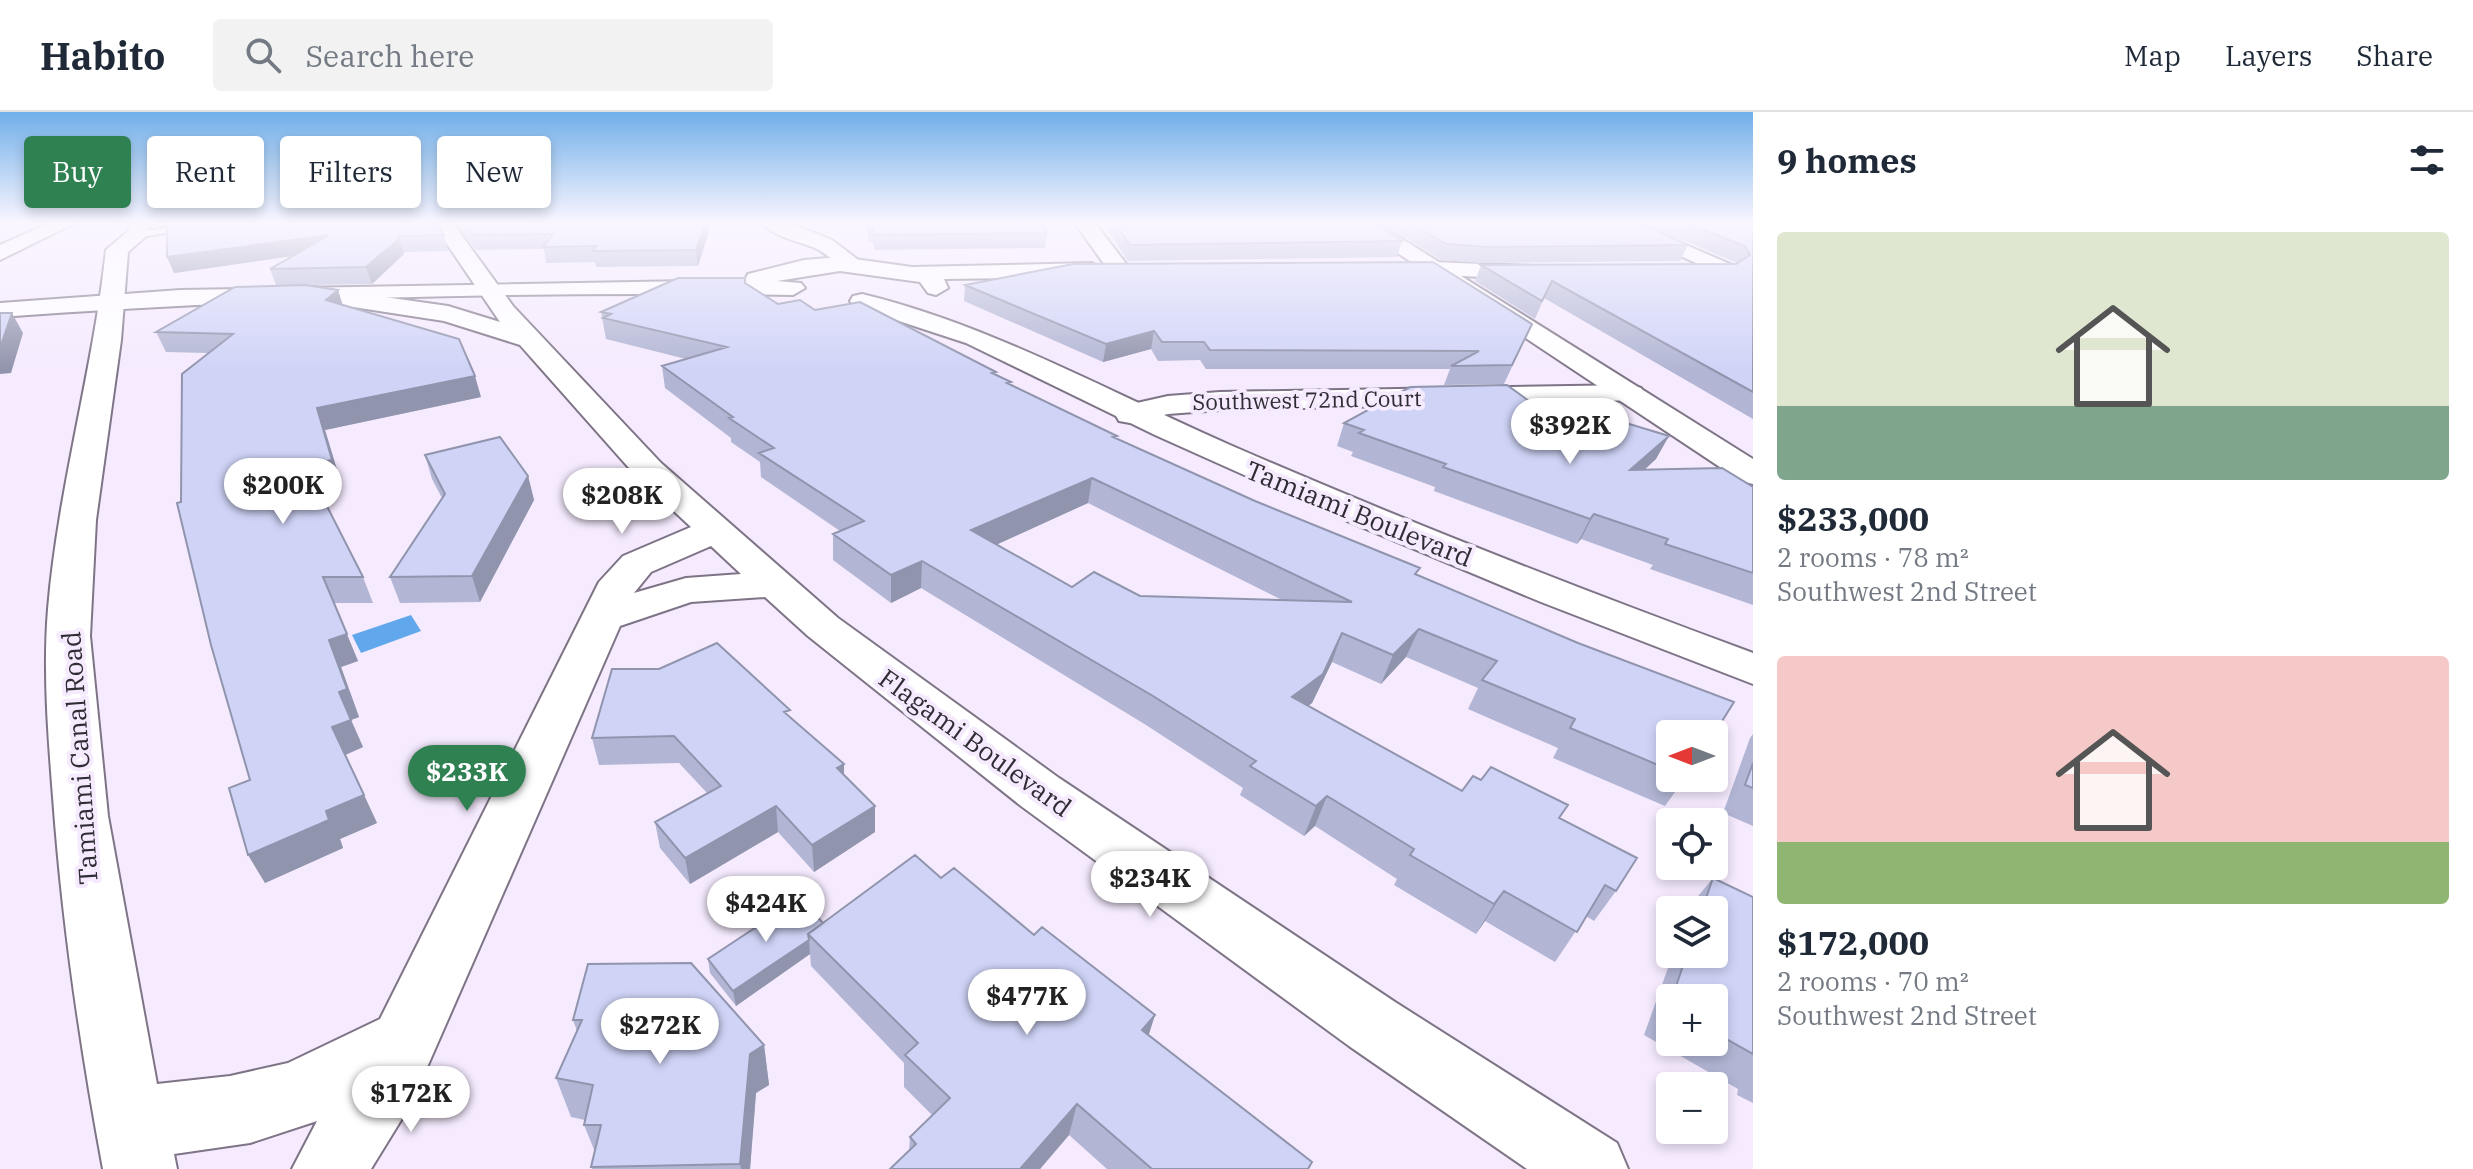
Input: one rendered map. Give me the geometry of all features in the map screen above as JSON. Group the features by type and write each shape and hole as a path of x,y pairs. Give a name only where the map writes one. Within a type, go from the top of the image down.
{"street":[{"name":"Tamiami Canal Road","path":"112,271 115,299 79,528 69,607 68,661 92,911 135,1145"},
{"name":"Flagami Boulevard","path":"478,271 503,310 649,470 774,584 871,666 1040,792 1372,1024 1591,1169"},
{"path":"795,276 799,271"},
{"path":"0,310 115,299 670,286 820,271"},
{"path":"877,271 927,285 1005,273 1073,271"},
{"path":"1438,271 1753,474"},
{"path":"1461,271 1561,272"},
{"path":"1730,271 1753,282"},
{"path":"795,276 839,298 901,302 927,285"},
{"name":"Tamiami Boulevard","path":"927,285 938,311 975,337 1130,414 1398,532 1753,669"},
{"path":"0,293 115,299"},
{"path":"314,294 448,314 529,339"},
{"name":"Tamiami Boulevard","path":"839,298 902,311 952,333 975,337"},
{"name":"Southwest 72nd Court","path":"1130,414 1168,405 1220,401 1630,394"},
{"path":"329,1169 367,1115 404,1041 601,618 627,571 654,556 715,531"},
{"path":"601,618 686,590 774,584"},
{"path":"135,1145 221,1113 286,1099 327,1083 404,1041"}],"water":[{"path":"411,615 421,631 361,653 352,635"}],"building":[{"path":"1035,271 1448,271 1532,324 1512,365 1451,366 1479,351 1210,350 1204,342 1162,342 1154,331 1106,344 965,285"},
{"path":"1492,271 1753,271 1753,392 1552,281 1542,301"},
{"path":"678,278 745,278 745,283 778,304 800,300 815,310 860,302 996,372 992,373 1011,382 1007,383 1117,436 1113,437 1255,501 1420,568 1415,574 1578,643 1734,702 1723,720 1656,720 1656,764 1570,728 1575,719 1482,680 1497,661 1419,629 1393,655 1342,633 1323,674 1292,697 1462,791 1473,776 1481,780 1491,767 1568,805 1559,818 1637,858 1616,891 1605,885 1577,932 1504,891 1494,904 1410,855 1414,849 1327,796 1316,806 1250,766 1256,761 1153,696 922,561 891,575 833,534 864,521 759,453 774,448 662,366 727,347 603,318 611,314 601,312","holes":["1092,478 1352,602 1140,596 1094,572 1072,587 971,530"]},
{"path":"305,285 338,290 326,300 459,339 475,376 317,408 332,460 306,465 363,577 323,577 347,634 329,640 347,689 339,692 351,720 332,727 364,795 326,811 329,820 248,855 229,788 250,780 211,645 177,503 181,502 182,374 233,334 156,332 235,287"},
{"path":"0,313 12,313 0,348"},
{"path":"1507,385 1577,436 1603,416 1669,436 1630,470 1722,468 1753,487 1753,573 1665,544 1668,539 1594,514 1590,519 1443,467 1446,464 1359,433 1364,430 1344,423 1410,387"},
{"path":"500,437 528,476 472,576 390,577 445,494 425,455"},
{"path":"717,643 790,710 784,712 844,764 837,768 875,806 812,845 776,806 685,858 655,822 721,786 674,736 592,738 612,669 659,669"},
{"path":"1753,763 1753,788 1745,785"},
{"path":"915,855 941,878 954,868 1034,935 1042,927 1155,1015 1142,1030 1312,1162 1308,1169 1152,1169 1077,1104 1020,1169 890,1169 916,1144 910,1137 950,1098 905,1055 918,1043 808,934"},
{"path":"1712,880 1717,880 1753,897 1753,1054 1728,1040 1728,984 1677,984 1682,968 1728,968 1728,896 1707,896"},
{"path":"800,898 823,923 808,934 809,940 733,991 708,959"},
{"path":"691,963 764,1045 750,1054 740,1164 591,1167 601,1125 584,1125 593,1085 556,1078 582,1020 573,1020 588,964"}]}
